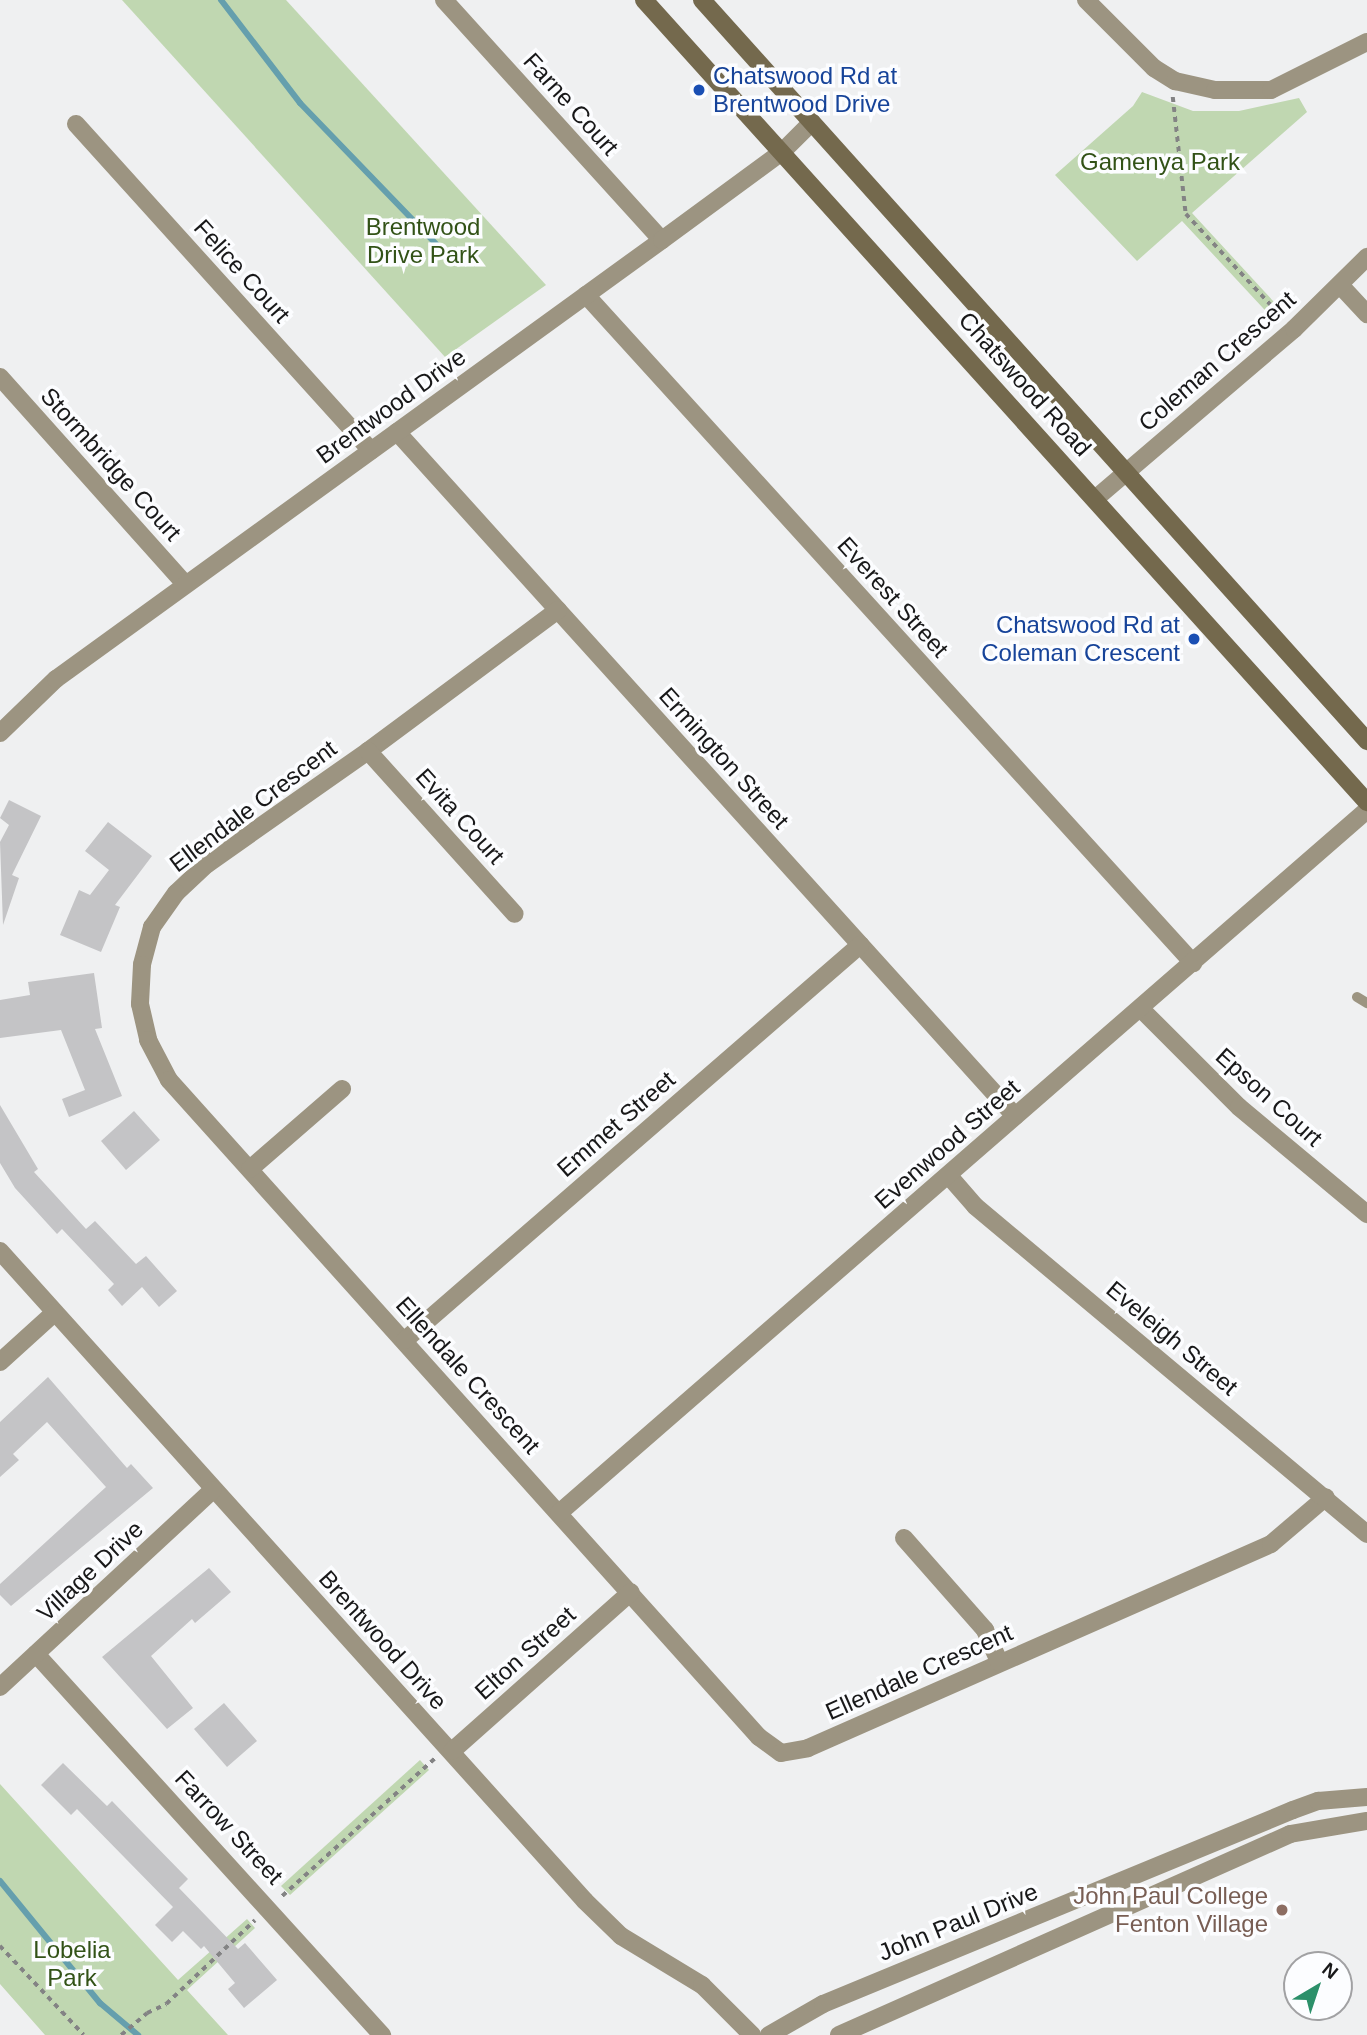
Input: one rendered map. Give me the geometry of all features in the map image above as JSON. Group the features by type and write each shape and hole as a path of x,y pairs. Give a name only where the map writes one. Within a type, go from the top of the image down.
{"main road":[{"name":"Chatswood Road","path":"644,0 1367,802"},
{"name":"Chatswood Road","path":"702,0 1367,741"}],"street":[{"name":"Farne Court","path":"444,0 662,240"},
{"path":"1086,0 1124,42 1175,81 1215,90 1271,90 1367,42"},
{"name":"Brentwood Drive","path":"3,723 47,686 185,584 782,152 812,122"},
{"name":"Felice Court","path":"76,124 371,451"},
{"name":"Coleman Crescent","path":"1095,499 1294,329 1367,257"},
{"path":"1340,285 1367,314"},
{"name":"Everest Street","path":"586,295 1193,963"},
{"name":"Stormbridge Court","path":"0,377 185,584"},
{"name":"Ermington Street","path":"397,432 1015,1116"},
{"name":"Ellendale Crescent","path":"558,610 368,751 206,864 176,893 152,927 142,965 140,1004 148,1040 169,1080 759,1737 781,1753 808,1748 1270,1544 1326,1497"},
{"name":"Evita Court","path":"368,751 515,914"},
{"name":"Evenwood Street","path":"559,1513 1015,1116 1142,1010 1367,810"},
{"name":"Emmet Street","path":"405,1340 860,945"},
{"name":"Epson Court","path":"1142,1010 1239,1107 1367,1214"},
{"path":"250,1169 342,1089"},
{"name":"Eveleigh Street","path":"949,1176 975,1206 1367,1534"},
{"name":"Brentwood Drive","path":"0,1251 213,1490 621,1936 702,1985 752,2035"},
{"path":"0,1362 54,1313"},
{"name":"Village Drive","path":"0,1687 213,1490"},
{"path":"904,1538 985,1630 999,1662"},
{"name":"Elton Street","path":"452,1751 631,1592"},
{"name":"Farrow Street","path":"36,1654 270,1908 382,2035"},
{"name":"John Paul Drive","path":"769,2035 823,2004 1293,1810 1318,1801 1367,1797"},
{"path":"839,2035 1290,1834 1367,1821"}],"path":[{"path":"1175,81 1172,108 1186,214 1294,329"},
{"path":"121,2035 147,2013 166,2004 428,1761 452,1751"},
{"path":"0,1945 84,2035"}],"green space":[{"name":"Brentwood Drive Park","path":"122,0 286,0 546,285 445,357"},
{"name":"Gamenya Park","path":"1142,92 1193,111 1239,111 1299,98 1307,112 1192,213 1286,315 1277,323 1182,221 1137,261 1055,175 1133,106"},
{"path":"420,1760 429,1770 290,1895 281,1886"},
{"name":"Lobelia Park","path":"0,1784 178,1980 247,1919 255,1928 187,1990 228,2035 45,2035 0,1984"}],"building":[{"path":"9,800 41,816 12,875 19,878 3,925 0,842 9,825 0,818"},
{"path":"108,822 152,856 115,905 120,907 101,952 60,935 79,890 90,895 109,870 85,851"},
{"path":"94,973 102,1028 95,1029 122,1096 69,1117 62,1099 85,1090 61,1030 0,1038 0,1000 30,995 28,982"},
{"path":"0,1105 38,1169 34,1172 86,1229 95,1221 136,1264 146,1256 177,1291 159,1307 142,1287 122,1306 108,1290 114,1284 62,1229 57,1234 15,1188 0,1163"},
{"path":"134,1111 160,1140 126,1170 101,1141"},
{"path":"48,1377 127,1468 131,1464 153,1488 11,1606 0,1595 0,1584 106,1487 47,1422 13,1454 19,1460 0,1477 0,1422"},
{"path":"209,1568 231,1592 195,1623 192,1619 151,1656 193,1708 167,1729 102,1657"},
{"path":"224,1703 257,1741 227,1767 194,1729"},
{"path":"63,1763 107,1806 112,1801 188,1879 179,1888 238,1949 245,1943 277,1980 244,2008 228,1989 235,1983 204,1946 201,1949 183,1931 172,1942 155,1925 173,1907 77,1809 71,1815 41,1785"}],"waterway":[{"path":"221,0 300,103 448,256"},
{"path":"0,1881 100,2003 138,2035"}],"place":[{"name":"Chatswood Rd at Brentwood Drive","path":"699,90"},
{"name":"Chatswood Rd at Coleman Crescent","path":"1194,639"},
{"name":"John Paul College Fenton Village","path":"1282,1910"}]}
